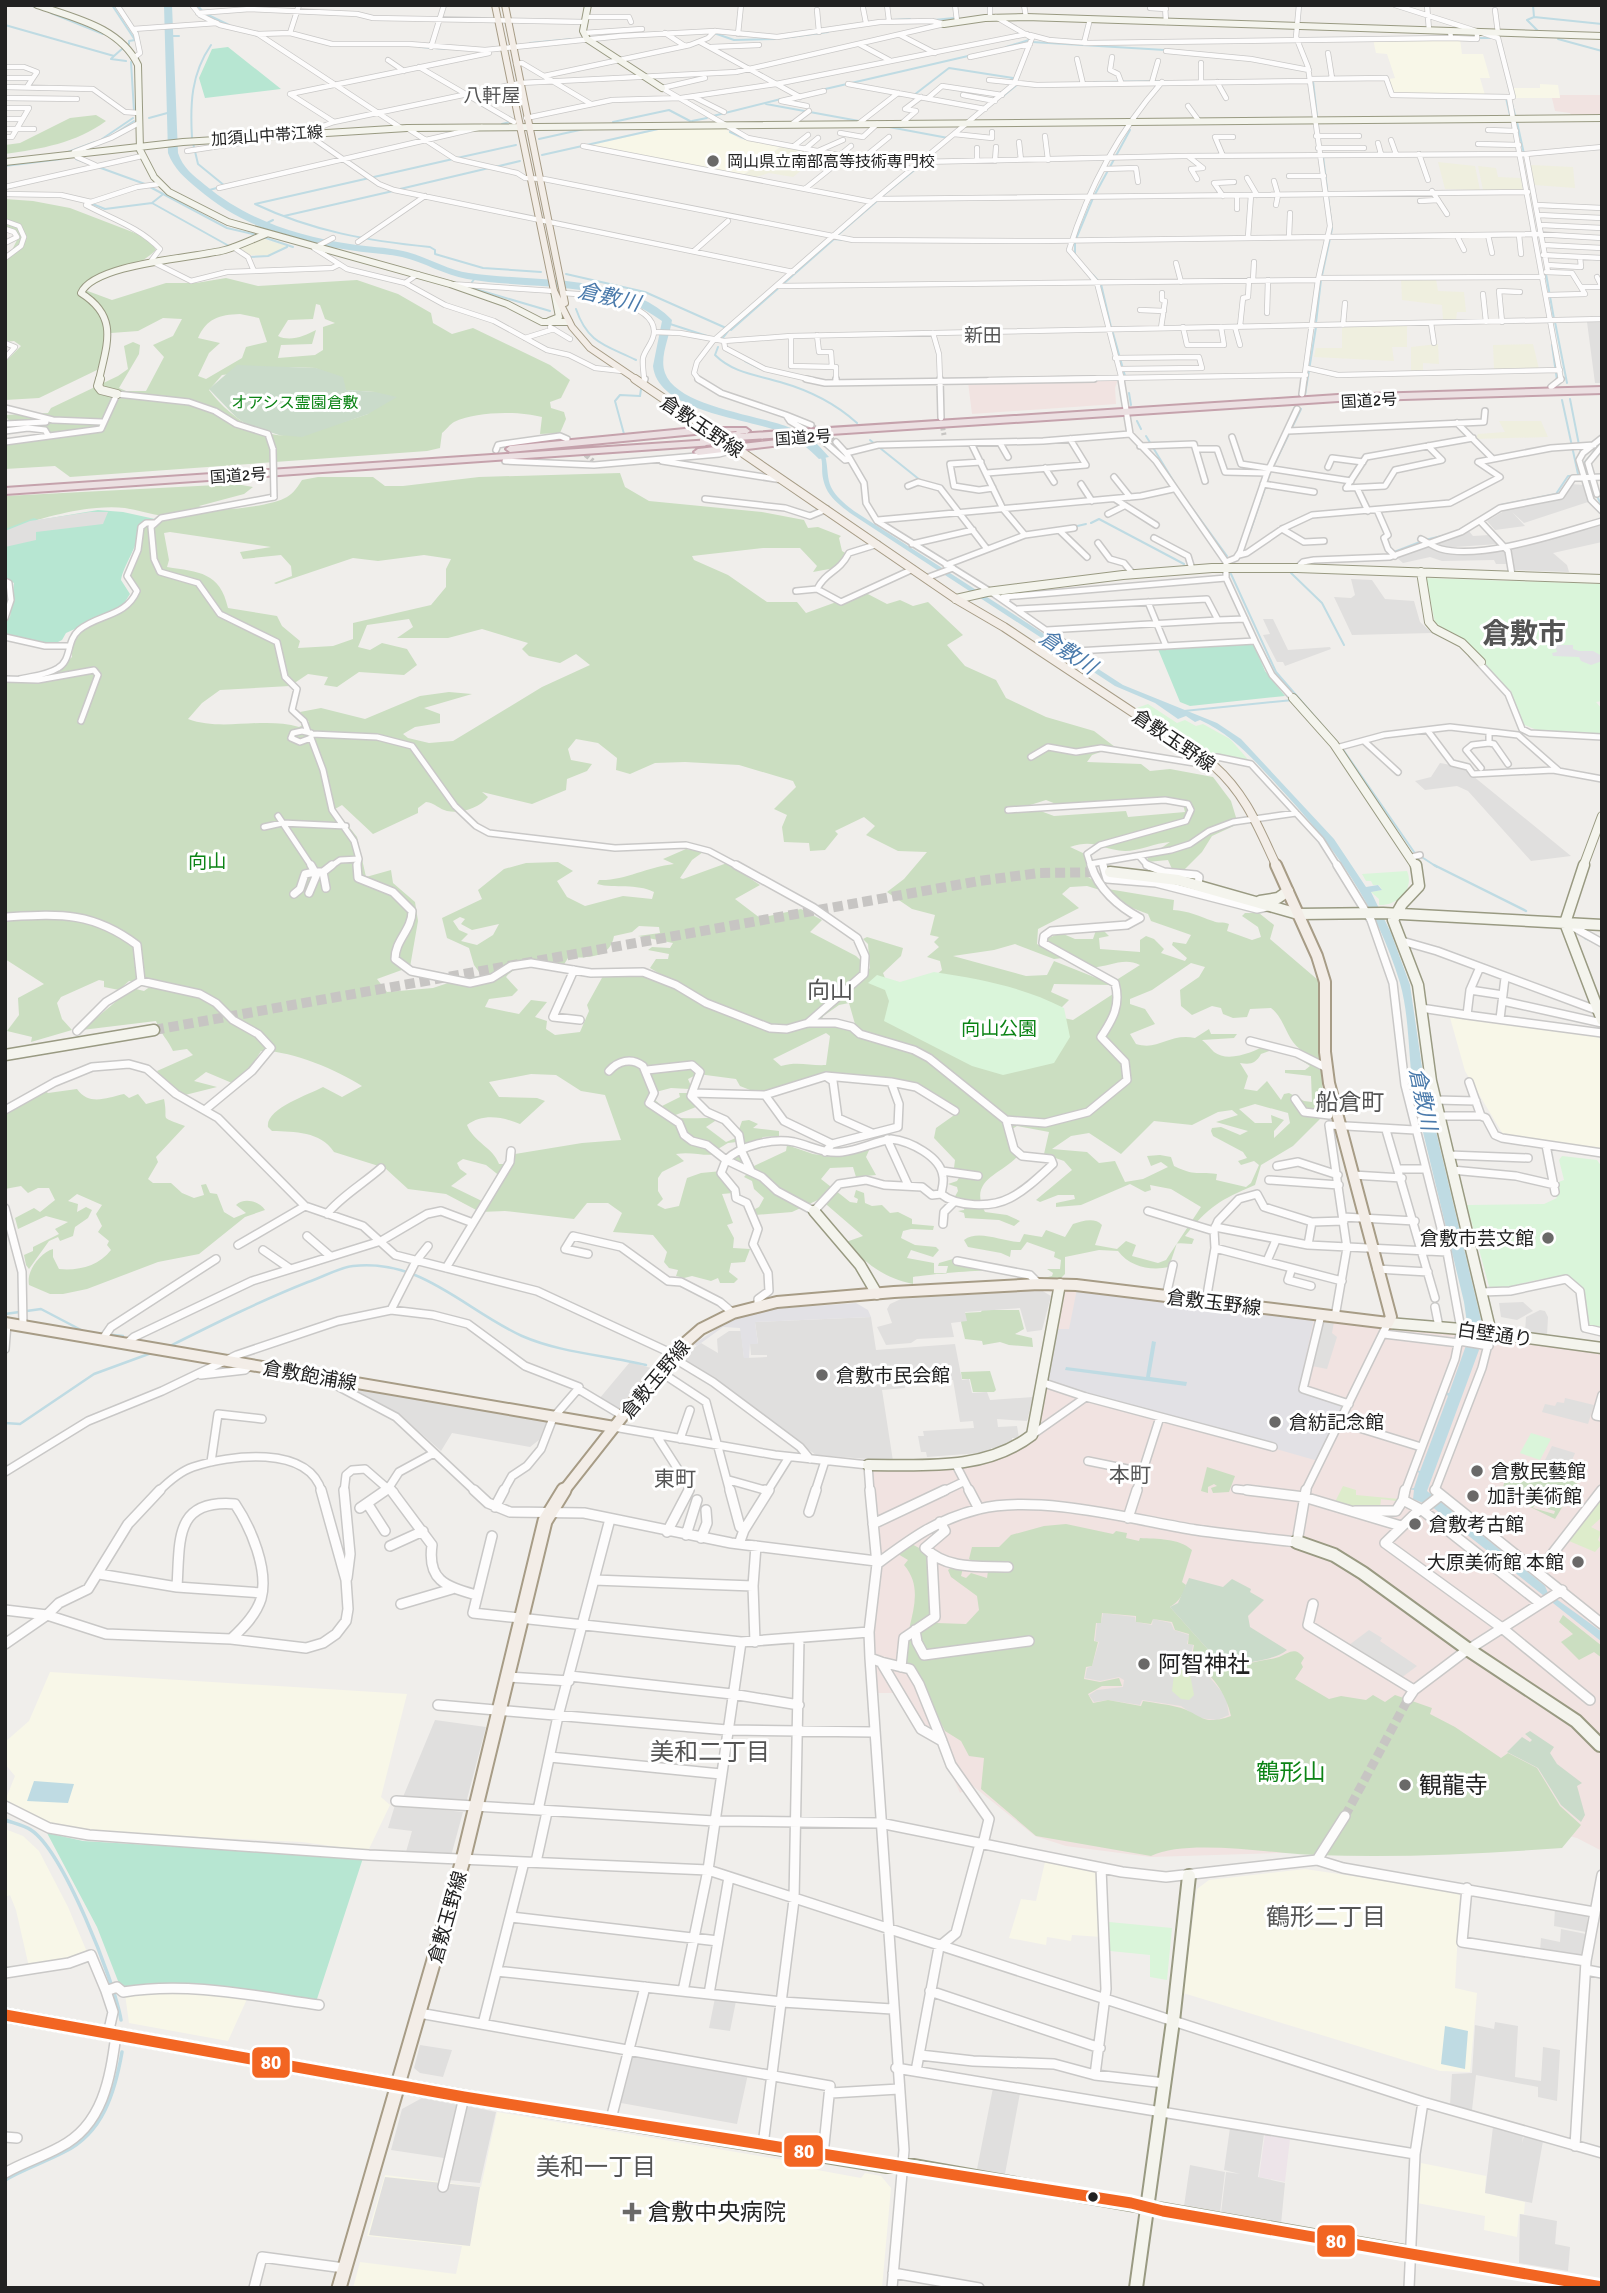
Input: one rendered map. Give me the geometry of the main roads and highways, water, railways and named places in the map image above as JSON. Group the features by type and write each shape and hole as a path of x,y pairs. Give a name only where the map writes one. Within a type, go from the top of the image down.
{"highway":[{"name":"国道2号","path":"1126,414 1338,398 1552,390 1602,391"},
{"name":"国道2号","path":"5,491 708,438 739,443 799,435 996,422 1552,390"},
{"path":"1411,398 1602,391"},
{"path":"398,462 496,450 996,422"},
{"path":"398,462 505,461 739,443 799,435"},
{"name":"国道2号","path":"5,485 398,462"}],"main road":[{"name":"倉敷玉野線","path":"495,5 503,21 517,124 531,178 551,279 560,291 568,319 590,348 643,385 708,438"},
{"name":"倉敷玉野線","path":"503,21 505,5"},
{"name":"倉敷玉野線","path":"508,47 516,64 550,222 561,280 560,291"},
{"name":"倉敷玉野線","path":"339,2288 463,1860 542,1530 549,1513 671,1355 701,1329 733,1313 758,1305 877,1294 1039,1284 1060,1284 1321,1315 1386,1328 1391,1313 1353,1175 1334,1125 1327,1068 1325,982 1317,956 1256,819 1240,792 1214,766 1057,657 960,598 931,577 913,569 783,480 739,443"},
{"name":"倉敷飽浦線","path":"6,1323 105,1335 126,1344 614,1427"}],"water":[{"path":"814,442 825,457 833,491 854,511 1123,685 1217,723 1241,739 1334,839 1366,887 1378,885 1382,890 1371,892 1391,933 1410,985 1424,1081 1482,1324 1479,1324 1476,1341 1479,1350 1427,1491 1545,1586 1548,1593 1602,1632 1602,1642 1431,1506 1413,1499 1414,1490 1409,1489 1414,1488 1419,1473 1416,1470 1420,1471 1448,1396 1444,1392 1449,1393 1469,1337 1464,1302 1415,1099 1419,1097 1414,1095 1406,1010 1400,983 1379,927 1350,876 1316,829 1233,740 1200,720 1195,722 1186,716 1178,719 1155,703 1115,686 843,508 826,488 820,457 799,443"},
{"path":"1152,1341 1156,1342 1150,1377 1187,1382 1186,1386 1065,1370 1066,1367 1146,1377"},
{"path":"34,1781 74,1784 68,1803 27,1801"},
{"path":"1445,2026 1468,2031 1465,2069 1441,2064"}],"waterway":[{"path":"30,5 38,8"},
{"path":"112,5 135,40 129,41 129,44"},
{"name":"倉敷川","path":"168,5 173,153 187,175 222,204 256,222 292,235 349,247 400,253 467,276 573,286 628,297 650,307 667,320 658,366 668,388 685,399 787,431 809,442 823,457"},
{"path":"197,5 204,13 229,25"},
{"path":"1533,5 1534,17"},
{"path":"51,13 103,34"},
{"path":"1534,17 1602,24"},
{"path":"1534,17 1527,20 1538,31"},
{"path":"934,20 954,18"},
{"path":"892,20 910,19"},
{"path":"5,25 114,56"},
{"path":"783,38 828,32"},
{"path":"714,33 734,40 776,39"},
{"path":"169,36 179,36"},
{"path":"1478,38 1490,38"},
{"path":"530,43 572,39"},
{"path":"1558,39 1602,51"},
{"path":"1006,47 1029,40"},
{"path":"1032,42 1165,50"},
{"path":"192,138 193,90 199,67 211,45"},
{"path":"420,47 448,49"},
{"path":"114,56 123,48"},
{"path":"114,56 111,59 126,61"},
{"path":"821,90 968,56"},
{"path":"131,62 134,111"},
{"path":"914,95 949,68 1013,78 1011,80"},
{"path":"1094,82 1178,81"},
{"path":"1313,81 1317,116"},
{"path":"1002,97 1018,84"},
{"path":"1506,98 1510,115"},
{"path":"713,116 781,99"},
{"path":"766,104 859,121"},
{"path":"1512,104 1515,115"},
{"path":"613,122 669,110 690,121"},
{"path":"149,118 171,112"},
{"path":"102,139 133,118"},
{"path":"692,121 707,118"},
{"path":"116,133 134,121"},
{"path":"502,124 510,122"},
{"path":"1517,122 1524,154"},
{"path":"889,127 948,138"},
{"path":"539,139 584,129"},
{"path":"542,155 658,129"},
{"path":"1076,239 1093,198 1130,130"},
{"path":"730,132 746,139"},
{"path":"68,152 95,142"},
{"path":"193,143 198,164 225,186"},
{"path":"457,158 516,145"},
{"path":"1316,323 1321,280 1332,229 1323,156"},
{"path":"5,166 61,159"},
{"path":"76,159 145,184"},
{"path":"284,216 255,204 453,159"},
{"path":"495,167 520,161"},
{"path":"881,197 922,164"},
{"path":"400,189 489,168"},
{"path":"150,187 227,228 257,235"},
{"path":"206,191 220,187"},
{"path":"284,216 393,191"},
{"path":"152,203 162,195"},
{"path":"839,234 877,201"},
{"path":"90,203 105,209 152,203"},
{"path":"152,203 229,246"},
{"path":"284,216 341,233 430,247 435,250 435,254 483,268 541,272"},
{"name":"倉敷川","path":"263,225 273,220"},
{"path":"263,237 293,247"},
{"path":"833,239 844,240"},
{"path":"731,330 833,240"},
{"path":"1075,241 1075,255"},
{"path":"250,257 268,256 287,247"},
{"path":"566,274 645,292 726,328"},
{"path":"1546,274 1554,319"},
{"path":"1093,275 1101,284 1111,327"},
{"name":"倉敷川","path":"472,282 476,277"},
{"path":"472,288 550,311"},
{"path":"576,309 592,337 636,360"},
{"path":"1555,322 1567,383"},
{"path":"667,323 707,336"},
{"path":"1305,395 1316,327"},
{"path":"722,339 729,330"},
{"path":"1113,333 1125,376"},
{"path":"1552,345 1557,380"},
{"path":"718,347 715,355 730,366 811,393 840,409 857,423"},
{"path":"745,361 761,369"},
{"path":"624,434 615,401 620,395 640,396 641,389"},
{"path":"1129,393 1131,405"},
{"path":"1570,399 1580,450"},
{"path":"1562,400 1578,474"},
{"path":"1250,532 1270,473 1301,409"},
{"path":"1137,421 1141,429"},
{"path":"1146,436 1177,487"},
{"path":"870,440 920,480"},
{"path":"1588,475 1585,462 1597,448"},
{"path":"1459,530 1501,505 1556,494 1568,476 1591,475"},
{"path":"1589,481 1602,506"},
{"path":"1189,504 1227,556"},
{"path":"1091,523 1099,519 1184,564"},
{"path":"1073,527 1086,524"},
{"path":"1425,540 1446,535"},
{"path":"1394,552 1420,542"},
{"path":"1316,558 1341,557"},
{"path":"1291,573 1322,603 1344,645"},
{"path":"1231,574 1276,672 1342,748 1414,852 1437,867"},
{"path":"1184,711 1293,700"},
{"path":"1434,865 1526,911"},
{"path":"1585,938 1592,941"},
{"path":"1446,951 1492,968"},
{"path":"168,1347 290,1289 336,1271 353,1266 377,1266 400,1270 421,1278 501,1325 537,1342 646,1365"},
{"path":"5,1314 41,1309 83,1331"},
{"path":"93,1333 123,1336"},
{"path":"5,1423 20,1424 94,1374 154,1352"},
{"path":"5,1820 31,1830 58,1863 98,1948 121,2020"},
{"path":"5,2180 64,2152 89,2134 98,2123 111,2096 122,2052"}],"tunnel":[{"path":"941,418 944,435"},
{"path":"811,425 836,442"},
{"path":"568,440 593,461"},
{"path":"154,1030 979,881 1039,873 1110,872"},
{"path":"1345,1816 1408,1699"}],"place":[{"name":"岡山県立南部高等技術専門校","path":"713,161"},
{"name":"倉敷市芸文館","path":"1548,1238"},
{"name":"倉敷市民会館","path":"822,1375"},
{"name":"倉紡記念館","path":"1275,1422"},
{"name":"倉敷民藝館","path":"1477,1471"},
{"name":"加計美術館","path":"1473,1496"},
{"name":"倉敷考古館","path":"1415,1524"},
{"name":"大原美術館 本館","path":"1578,1562"},
{"name":"阿智神社","path":"1144,1664"},
{"name":"観龍寺","path":"1405,1785"},
{"name":"倉敷中央病院","path":"632,2212"}],"district":[{"name":"八軒屋","path":"492,95"},
{"name":"新田","path":"983,335"},
{"name":"倉敷市","path":"1524,633"},
{"name":"向山","path":"830,990"},
{"name":"船倉町","path":"1350,1102"},
{"name":"本町","path":"1130,1475"},
{"name":"東町","path":"675,1479"},
{"name":"美和二丁目","path":"710,1752"},
{"name":"鶴形二丁目","path":"1326,1917"},
{"name":"美和一丁目","path":"596,2167"}],"park label":[{"name":"オアシス霊園倉敷","path":"295,402"},
{"name":"向山公園","path":"999,1028"},
{"name":"鶴形山","path":"1291,1772"}]}
